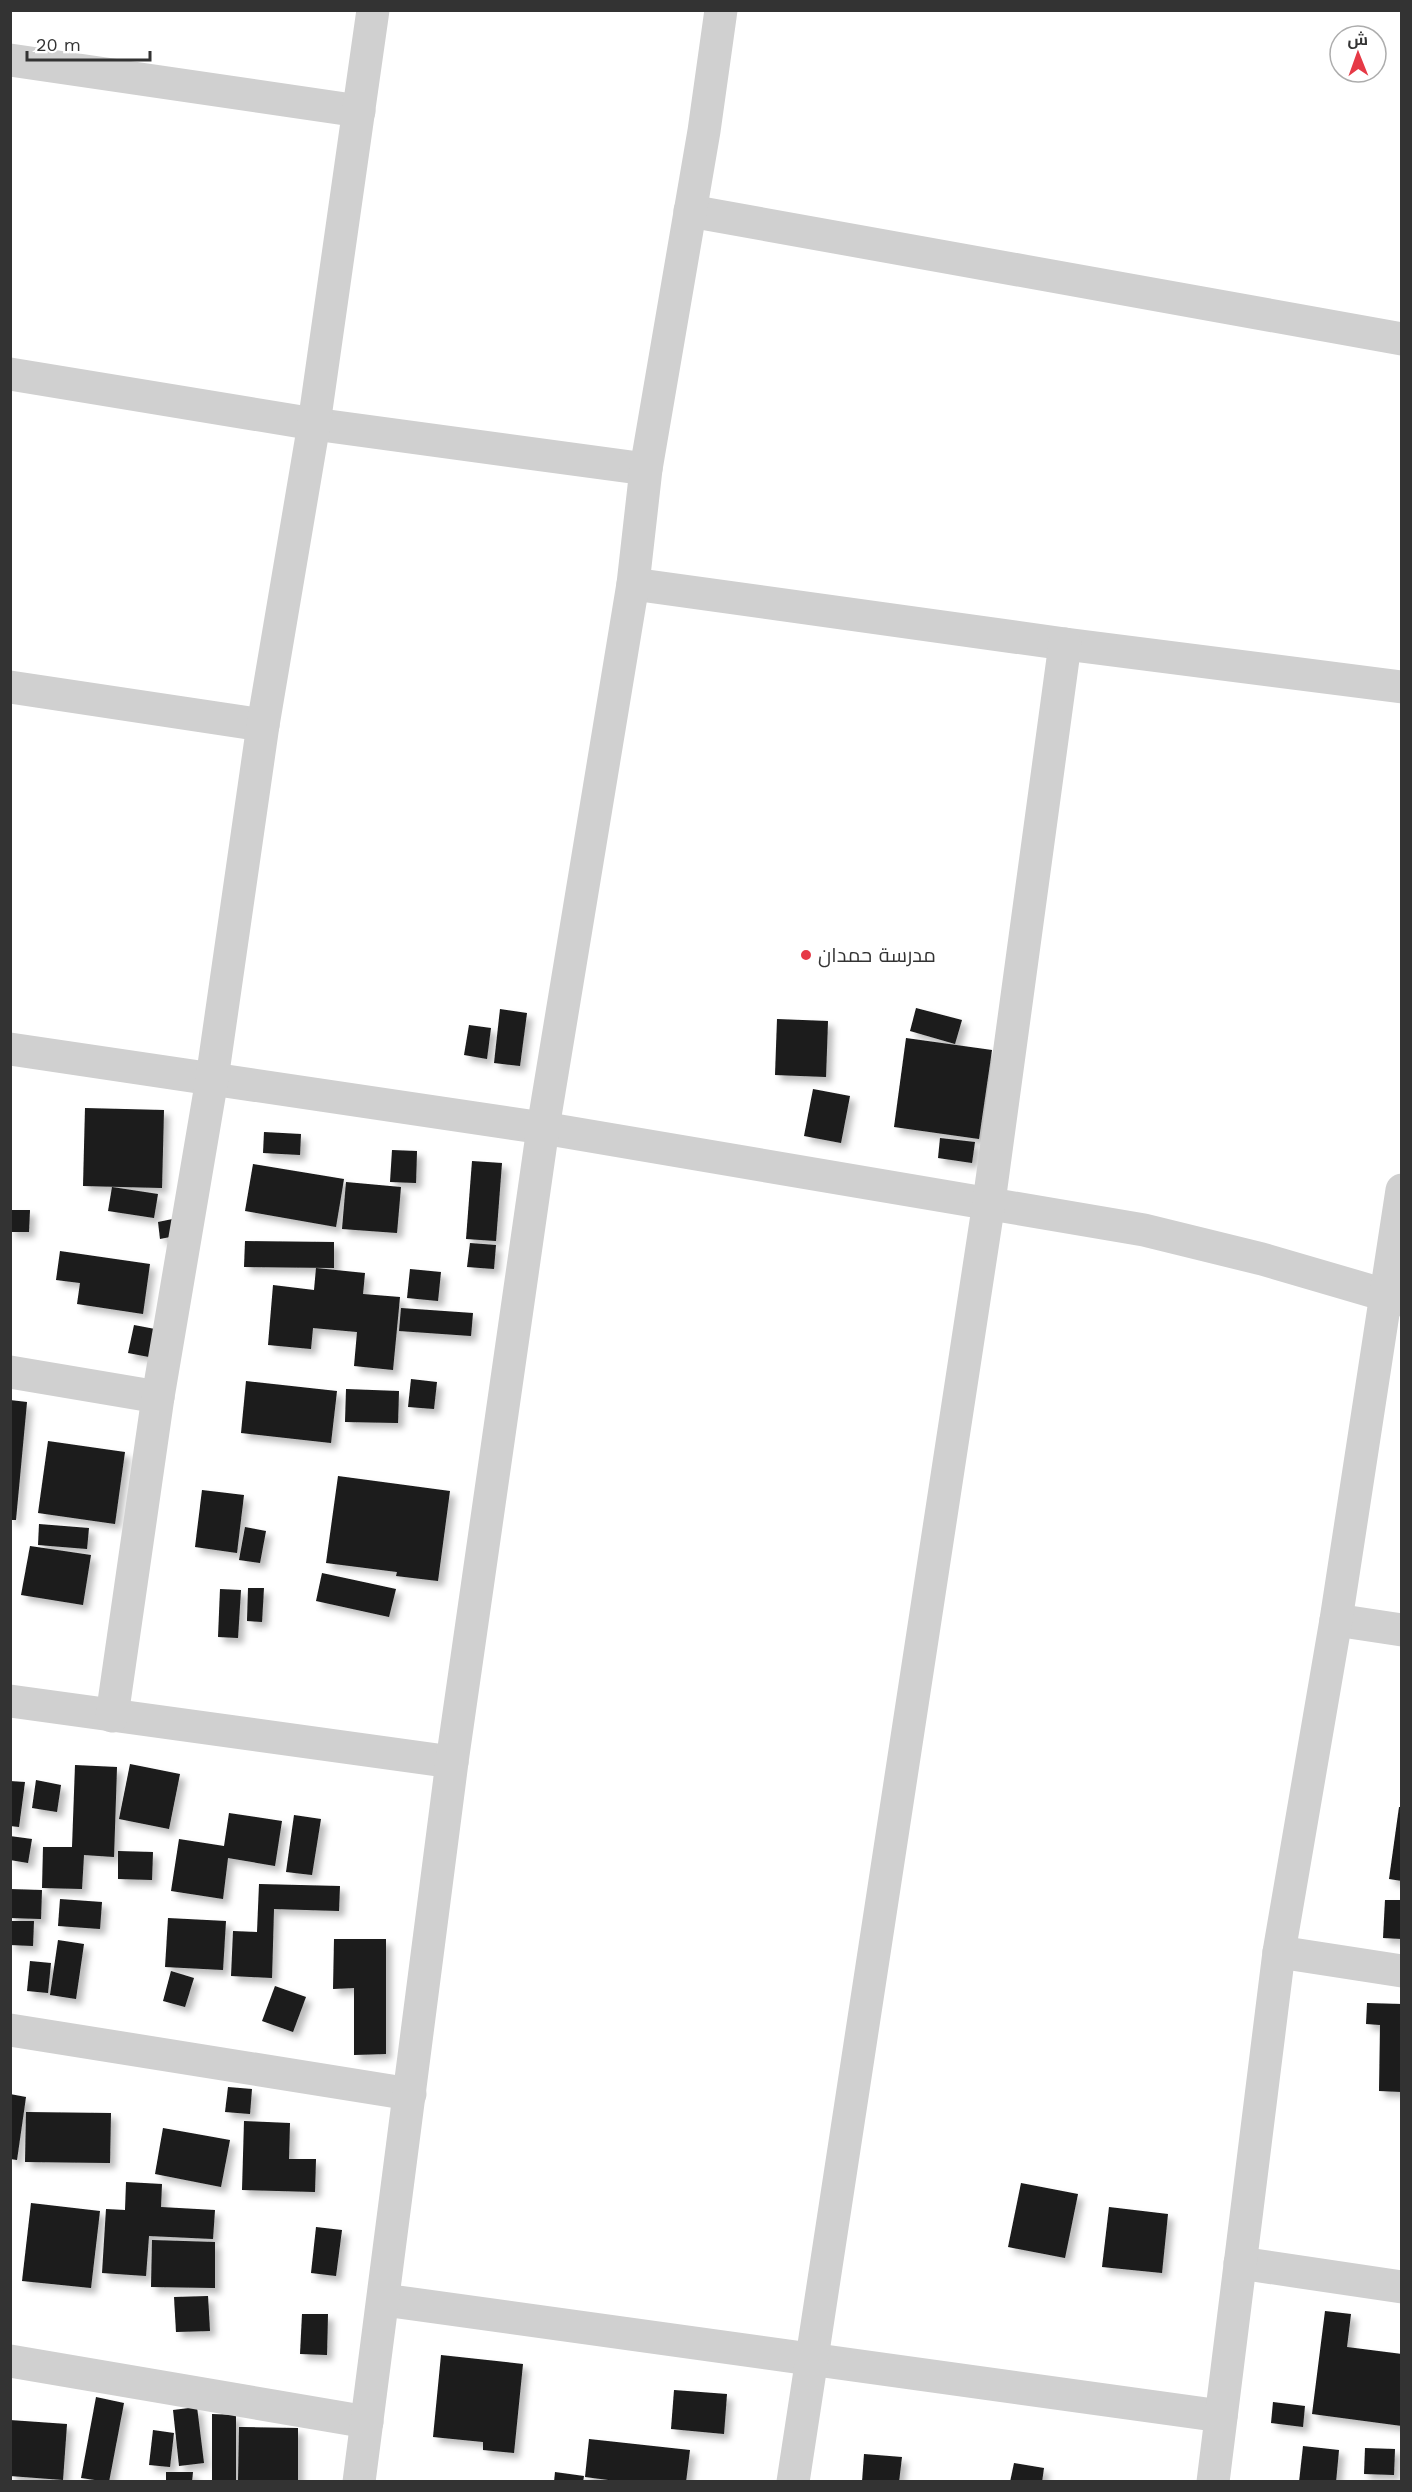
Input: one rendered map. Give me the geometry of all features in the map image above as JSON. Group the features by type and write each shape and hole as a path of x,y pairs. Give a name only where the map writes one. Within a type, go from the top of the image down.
{"street":[{"path":"112,1716 158,1397 212,1079 263,725 314,424 373,10"},
{"path":"359,2481 452,1762 543,1128 633,584 646,469 704,131 721,10"},
{"path":"10,60 359,111"},
{"path":"690,212 1401,339"},
{"path":"10,374 314,424 646,469"},
{"path":"633,584 1065,644 1401,687"},
{"path":"793,2481 989,1202 1065,644"},
{"path":"10,687 263,725"},
{"path":"10,1049 543,1128 989,1202 1144,1230 1262,1259 1393,1297"},
{"path":"1213,2481 1279,1952 1393,1297 1401,1190"},
{"path":"10,1372 158,1397"},
{"path":"1336,1620 1401,1630"},
{"path":"10,1701 452,1762"},
{"path":"1279,1952 1401,1971"},
{"path":"10,2030 410,2094"},
{"path":"1240,2264 1401,2287"},
{"path":"384,2300 1221,2416"},
{"path":"10,2361 367,2422"}],"building":[{"path":"916,1008 962,1020 955,1044 910,1031"},
{"path":"500,1009 527,1013 520,1066 494,1063"},
{"path":"777,1019 828,1021 826,1077 775,1075"},
{"path":"469,1025 491,1028 487,1059 464,1055"},
{"path":"906,1038 992,1050 979,1139 894,1127"},
{"path":"813,1089 850,1096 841,1143 804,1136"},
{"path":"85,1108 164,1110 162,1188 83,1186"},
{"path":"264,1132 301,1134 300,1155 263,1153"},
{"path":"940,1138 975,1142 972,1163 938,1158"},
{"path":"392,1150 417,1151 416,1183 390,1182"},
{"path":"472,1161 502,1163 496,1241 466,1239"},
{"path":"253,1164 344,1179 336,1227 245,1211"},
{"path":"346,1182 401,1187 397,1233 342,1229"},
{"path":"112,1187 158,1194 154,1218 108,1211"},
{"path":"10,1210 30,1210 29,1232 10,1232"},
{"path":"187,1216 190,1233 160,1239 158,1222"},
{"path":"245,1241 334,1242 334,1268 244,1267"},
{"path":"470,1243 496,1245 494,1269 467,1267"},
{"path":"60,1251 150,1264 143,1314 77,1304 80,1283 56,1280"},
{"path":"316,1268 365,1273 363,1294 400,1297 393,1370 354,1366 357,1332 313,1328 311,1349 268,1345 273,1285 314,1290"},
{"path":"410,1269 441,1272 438,1301 407,1298"},
{"path":"401,1308 473,1313 471,1336 399,1331"},
{"path":"134,1325 155,1329 149,1357 128,1353"},
{"path":"411,1379 437,1382 434,1409 408,1407"},
{"path":"246,1381 337,1391 331,1443 241,1433"},
{"path":"346,1389 399,1391 398,1423 345,1422"},
{"path":"10,1400 27,1402 16,1520 10,1520"},
{"path":"48,1441 125,1452 115,1524 38,1513"},
{"path":"338,1476 450,1491 438,1581 396,1576 397,1572 326,1563"},
{"path":"202,1490 244,1495 237,1553 195,1547"},
{"path":"39,1524 89,1528 87,1549 38,1545"},
{"path":"245,1527 266,1531 260,1563 239,1560"},
{"path":"30,1546 91,1555 83,1605 21,1595"},
{"path":"322,1573 396,1589 389,1617 316,1601"},
{"path":"248,1588 264,1588 262,1622 247,1621"},
{"path":"220,1589 241,1590 238,1638 218,1637"},
{"path":"130,1764 180,1774 169,1829 119,1819"},
{"path":"75,1765 117,1767 114,1857 84,1855 82,1889 42,1888 43,1847 72,1847"},
{"path":"36,1780 61,1785 57,1812 32,1808"},
{"path":"10,1781 25,1782 19,1827 10,1826"},
{"path":"1399,1807 1402,1807 1402,1881 1389,1879"},
{"path":"229,1813 282,1821 275,1866 228,1858 223,1899 171,1891 179,1839 224,1846"},
{"path":"294,1815 321,1819 312,1875 286,1872"},
{"path":"10,1836 32,1839 28,1863 10,1860"},
{"path":"118,1851 153,1852 152,1880 118,1879"},
{"path":"259,1884 340,1886 339,1911 274,1909 272,1978 231,1976 233,1931 257,1932"},
{"path":"10,1889 42,1890 41,1919 10,1918"},
{"path":"60,1899 102,1902 100,1929 58,1926"},
{"path":"1385,1900 1402,1900 1402,1939 1383,1938"},
{"path":"168,1918 226,1921 223,1970 165,1967"},
{"path":"10,1921 34,1921 33,1946 10,1945"},
{"path":"334,1939 386,1939 386,2054 354,2055 354,1988 333,1989"},
{"path":"58,1940 84,1944 76,1999 50,1995"},
{"path":"30,1961 51,1963 48,1993 27,1991"},
{"path":"171,1971 194,1978 185,2007 163,2001"},
{"path":"275,1986 306,1997 293,2032 262,2021"},
{"path":"1367,2003 1402,2004 1402,2092 1379,2091 1380,2025 1366,2024"},
{"path":"228,2087 252,2089 250,2114 225,2112"},
{"path":"10,2094 26,2097 17,2160 10,2159"},
{"path":"26,2112 111,2113 110,2163 25,2162"},
{"path":"244,2121 290,2123 289,2159 316,2159 315,2192 242,2190"},
{"path":"163,2128 230,2140 221,2187 155,2174"},
{"path":"126,2182 162,2184 161,2207 215,2210 213,2239 149,2236 146,2276 102,2273 106,2209 125,2210"},
{"path":"1021,2183 1078,2194 1065,2258 1008,2247"},
{"path":"31,2203 100,2211 91,2288 22,2281"},
{"path":"1109,2207 1168,2214 1162,2273 1102,2267"},
{"path":"316,2227 342,2230 336,2276 311,2273"},
{"path":"152,2240 215,2242 215,2288 151,2287"},
{"path":"208,2296 210,2331 176,2332 174,2297"},
{"path":"1325,2311 1351,2314 1347,2347 1402,2354 1402,2426 1312,2414"},
{"path":"302,2314 328,2314 327,2355 300,2354"},
{"path":"441,2355 523,2364 514,2453 483,2450 483,2442 433,2437"},
{"path":"674,2390 727,2394 724,2434 671,2429"},
{"path":"96,2397 124,2403 109,2482 81,2478"},
{"path":"1273,2402 1305,2406 1303,2427 1271,2423"},
{"path":"197,2407 204,2463 179,2466 173,2410"},
{"path":"212,2414 236,2415 236,2482 212,2482"},
{"path":"10,2420 67,2424 63,2480 10,2476"},
{"path":"239,2427 298,2428 298,2482 238,2482"},
{"path":"153,2430 174,2433 170,2467 149,2465"},
{"path":"589,2439 690,2450 686,2482 624,2482 585,2477"},
{"path":"1303,2446 1339,2450 1336,2482 1299,2482"},
{"path":"1365,2448 1395,2449 1394,2475 1364,2474"},
{"path":"864,2454 902,2457 899,2482 862,2482"},
{"path":"1014,2463 1044,2468 1042,2482 1010,2482"},
{"path":"166,2472 193,2472 192,2482 166,2482"},
{"path":"555,2472 584,2476 583,2482 554,2482"}],"place":[{"name":"مدرسة حمدان","path":"806,955"}]}
